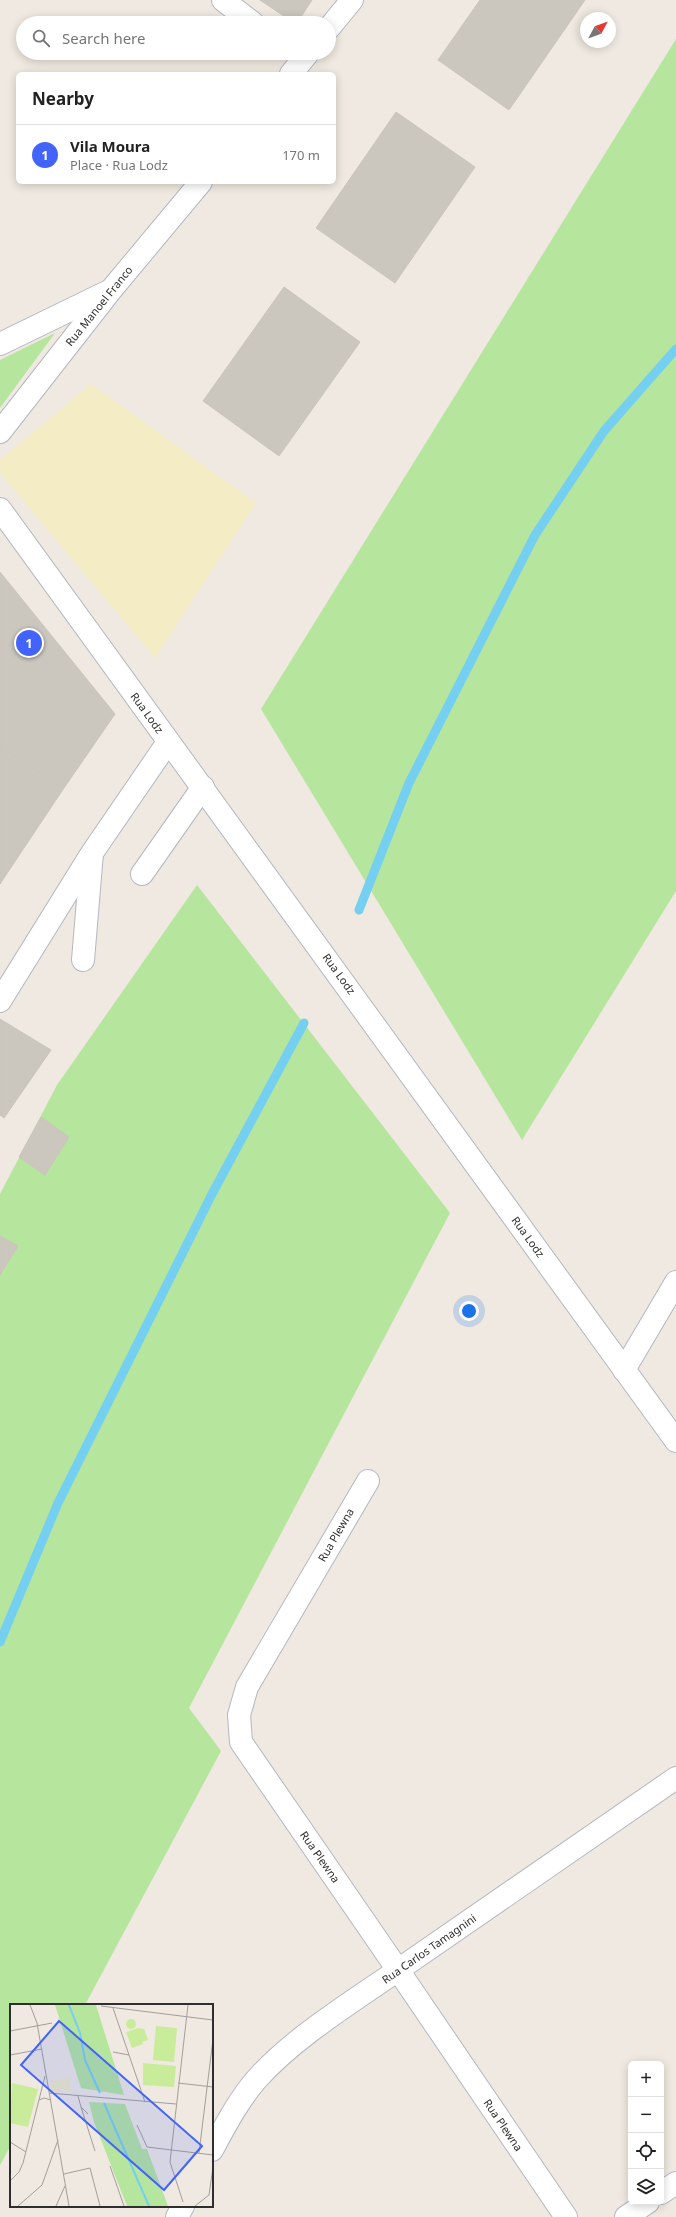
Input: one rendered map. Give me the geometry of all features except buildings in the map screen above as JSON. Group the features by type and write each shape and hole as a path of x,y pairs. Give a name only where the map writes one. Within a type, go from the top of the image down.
{"street":[{"path":"223,0 244,16"},
{"path":"336,19 352,0"},
{"name":"Rua Manoel Franco","path":"0,432 111,290 199,184"},
{"path":"0,344 111,290"},
{"name":"Rua Lodz","path":"0,509 676,1441"},
{"path":"0,1000 92,853 168,742"},
{"path":"142,874 203,787"},
{"path":"83,960 92,853"},
{"path":"624,1370 676,1282"},
{"name":"Rua Plewna","path":"368,1481 247,1687 239,1714 241,1742 566,2217"},
{"name":"Rua Carlos Tamagnini","path":"213,2148 227,2121 256,2080 286,2052 398,1970 676,1778"},
{"path":"664,2191 676,2183"},
{"path":"626,2217 644,2205"},
{"path":"177,2217 182,2207"}],"green space":[{"path":"676,39 676,891 522,1140 261,709"},
{"path":"55,333 0,408 0,360"},
{"path":"197,885 450,1213 189,1708 221,1751 86,2004 10,2004 10,2147 0,2165 0,1194 57,1085"}],"sand":[{"path":"91,384 256,503 155,658 0,473 0,460"}],"waterway":[{"path":"359,910 409,783 535,535 604,431 676,349"},
{"path":"0,1642 58,1503 212,1194 304,1023"}],"place":[{"name":"Vila Moura","path":"29,643"}]}
